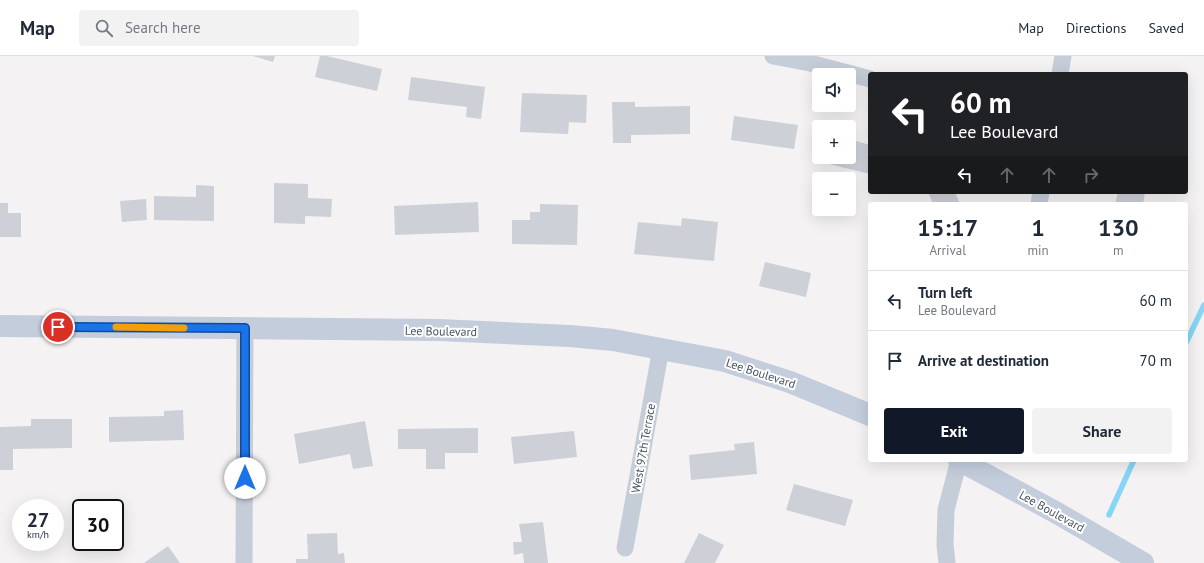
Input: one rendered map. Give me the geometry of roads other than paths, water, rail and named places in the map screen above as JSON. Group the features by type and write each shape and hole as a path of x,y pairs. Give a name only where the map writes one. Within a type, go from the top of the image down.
{"street":[{"path":"773,56 810,63 868,78"},
{"path":"1060,72 1063,56"},
{"name":"Lee Boulevard","path":"0,326 439,330 570,336 613,340 725,361 790,382 868,414"},
{"path":"244,563 245,328"},
{"name":"West 97th Terrace","path":"625,548 661,348"},
{"path":"947,563 945,545 946,510 958,462"},
{"name":"Lee Boulevard","path":"963,462 1057,513 1142,563"}],"waterway":[{"path":"1188,339 1204,305"},
{"path":"1109,515 1133,462"}]}
